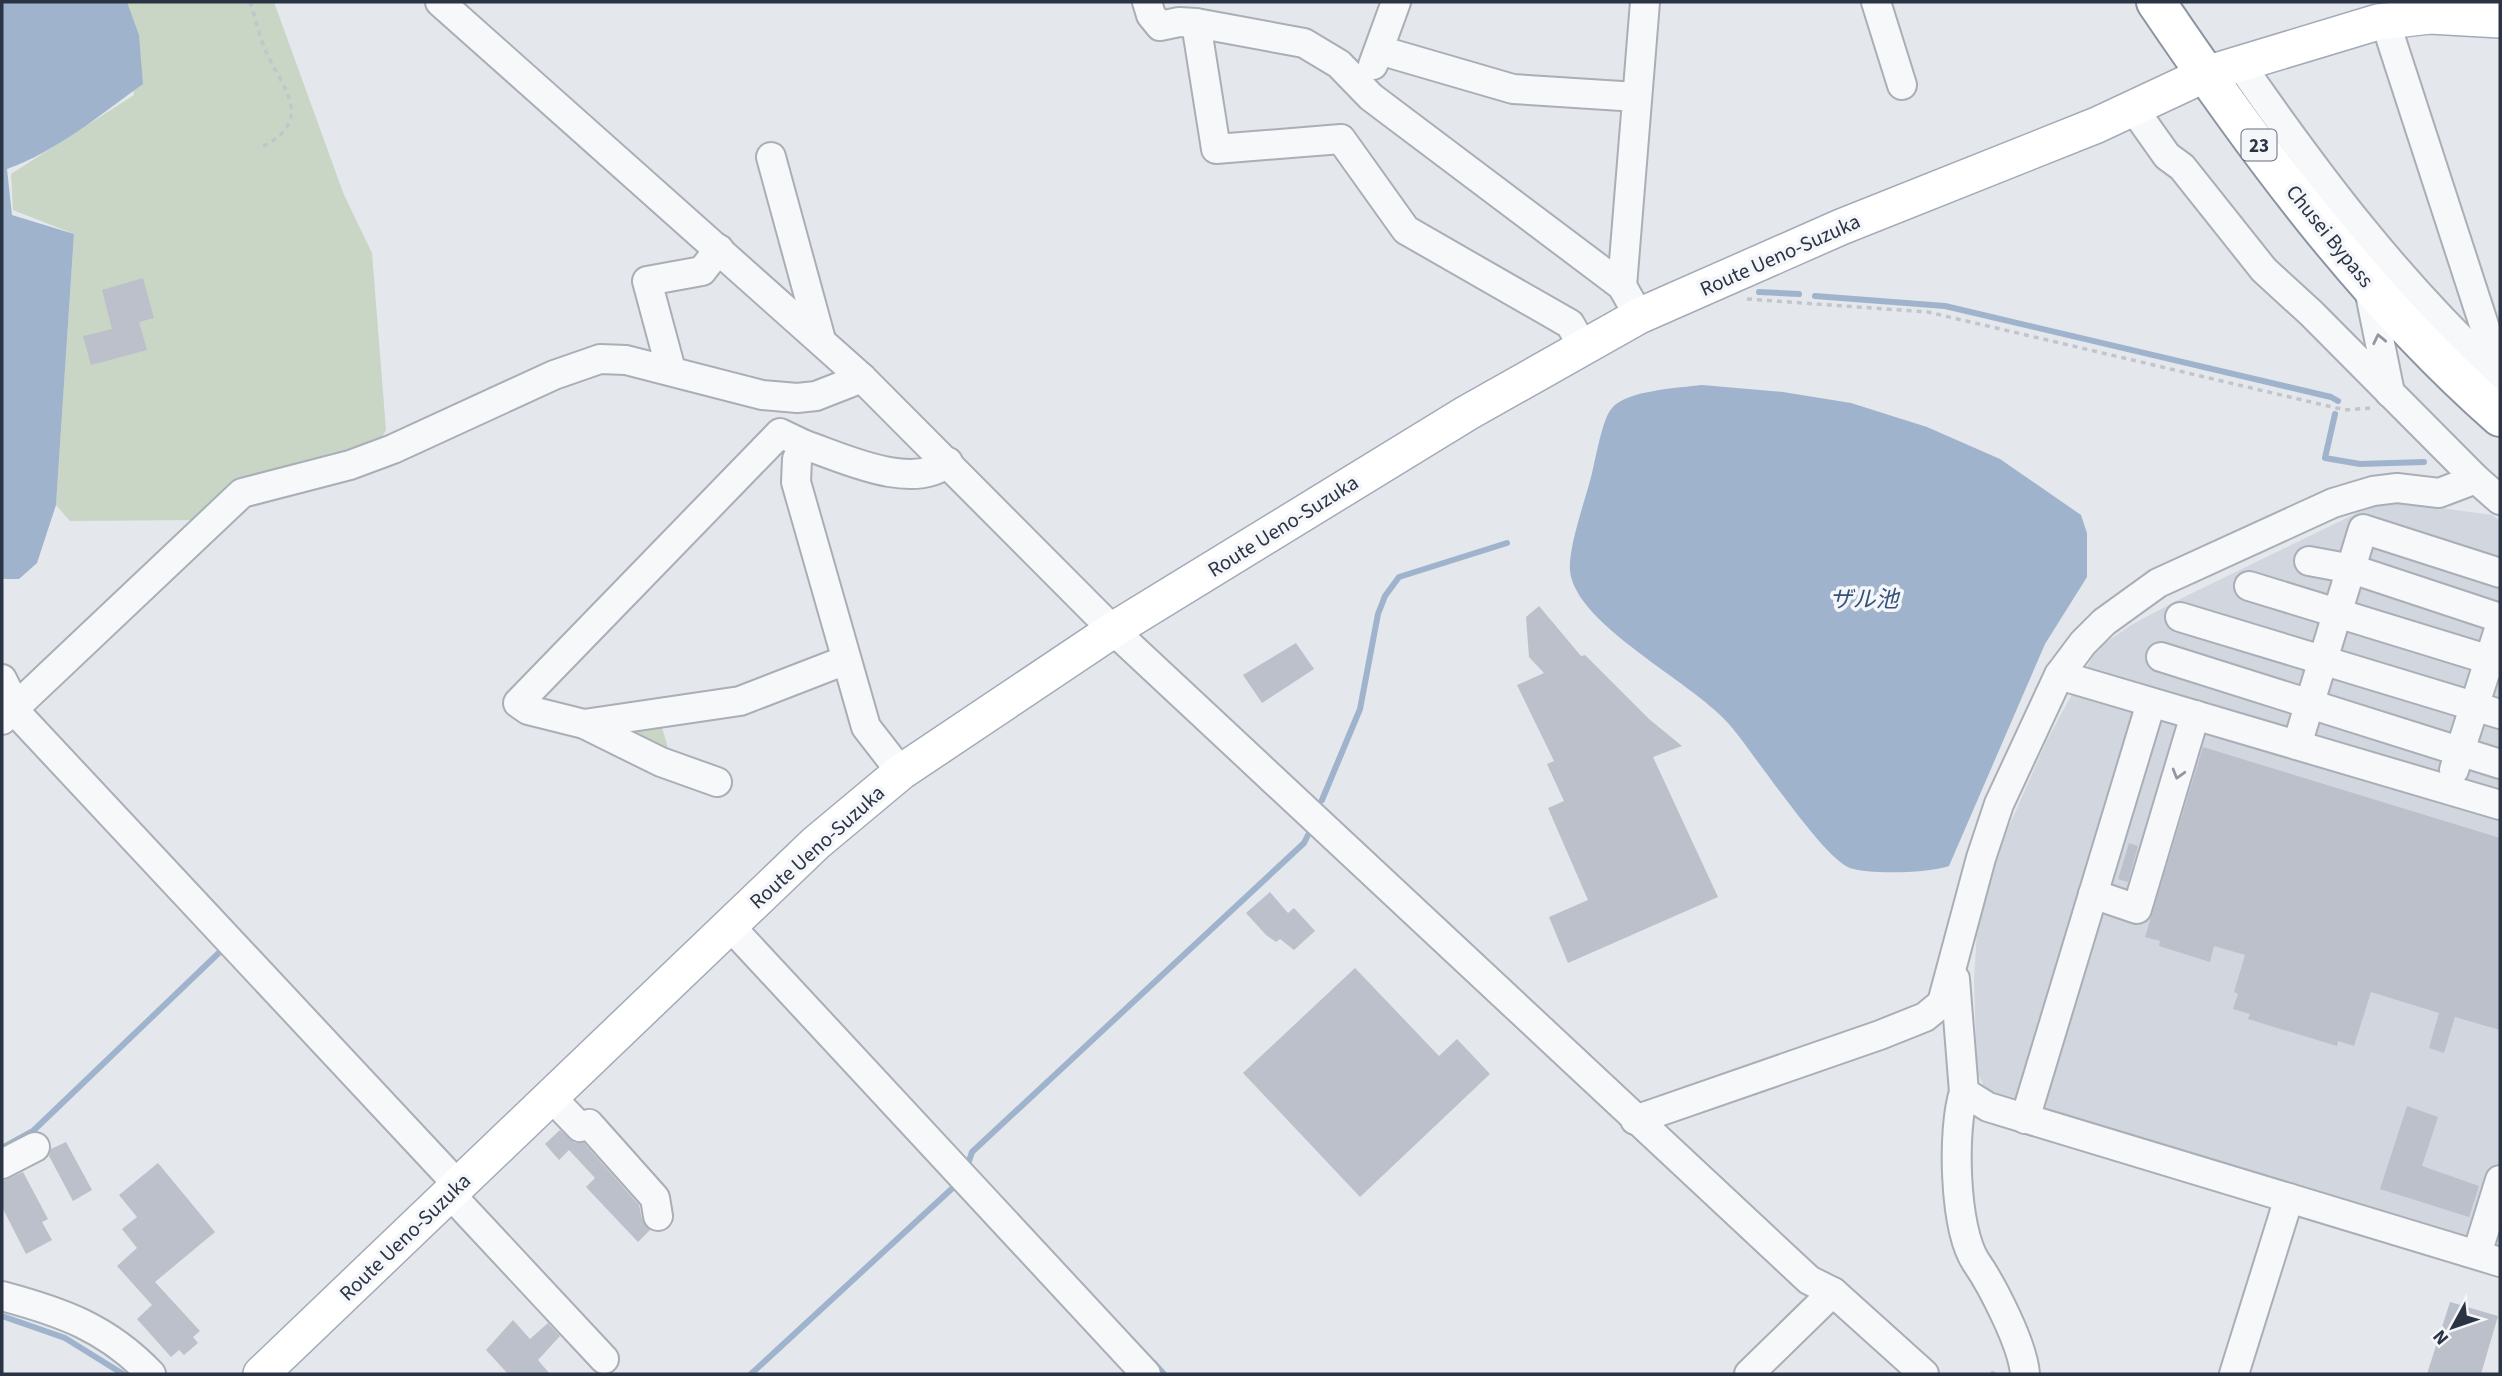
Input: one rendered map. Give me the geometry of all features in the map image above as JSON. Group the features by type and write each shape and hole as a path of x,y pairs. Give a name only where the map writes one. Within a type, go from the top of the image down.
{"highway":[{"name":"Chusei Bypass","path":"2157,2 2223,69 2332,244 2400,320 2500,417"}],"main road":[{"name":"Route Ueno-Suzuka","path":"261,1374 816,843 901,772 1113,630 1467,413 1639,316 1841,227 2223,69 2378,15 2500,20"}],"street":[{"path":"440,2 821,340 948,463 1113,630 1635,1120 1809,1280 1833,1292 1924,1374"},
{"path":"1147,2 1151,15 1160,26 1179,22 1196,23 1304,43 1339,64 1363,88 1554,237 1622,286 1639,316"},
{"path":"1363,88 1396,2"},
{"path":"1622,286 1645,2"},
{"path":"1875,2 1902,85"},
{"path":"2378,15 2485,328 2492,369"},
{"path":"1196,23 1216,149 1341,139 1406,230 1451,253 1570,324 1583,347"},
{"path":"1379,50 1513,89 1637,97"},
{"path":"2223,69 2304,157 2372,244 2492,369"},
{"path":"2133,108 2167,156 2182,167 2264,270 2500,500"},
{"path":"771,157 821,340"},
{"path":"671,370 647,281 702,271 719,249"},
{"path":"2368,284 2390,393"},
{"path":"10,712 242,493 351,465 393,449 554,375 600,359 626,360 762,395 797,398 816,397 862,378"},
{"path":"717,782 662,762 584,724 528,710 518,703 780,433 805,445 873,469 923,475 939,471 948,463"},
{"path":"805,445 797,459 796,482 846,660 866,727 901,772"},
{"path":"1635,1120 1925,1017 1942,1003 1980,858 1999,804 2059,675 2083,643 2104,622 2158,583 2354,496 2397,488 2439,493 2476,479"},
{"path":"2297,745 2363,529 2500,573"},
{"path":"2309,561 2352,569 2500,618"},
{"path":"2249,586 2495,662"},
{"path":"2179,617 2487,710"},
{"path":"2448,790 2460,752 2487,710 2500,626"},
{"path":"2161,657 2500,764"},
{"path":"584,724 740,701 846,660"},
{"path":"2059,675 2500,805"},
{"path":"2,679 10,712 454,1190 604,1359"},
{"path":"2025,1119 2093,894 2106,830 2151,703"},
{"path":"2093,894 2137,909 2161,832 2208,719"},
{"path":"2106,830 2161,832"},
{"path":"729,925 1146,1374"},
{"path":"1954,965 1964,1092 1959,1109 1958,1190 1967,1237 1977,1264 1980,1265 2003,1310 2025,1374"},
{"path":"1964,1092 1988,1107 2025,1119 2489,1258 2500,1180"},
{"path":"551,1097 580,1127 589,1124 655,1198 658,1216"},
{"path":"2,1164 35,1147"},
{"path":"2234,1374 2289,1198"},
{"path":"1749,1374 1833,1292"},
{"path":"2,1296 79,1320 107,1336 151,1374"}],"path":[{"path":"250,2 265,50 286,87 292,110 283,131 260,148"},
{"path":"1742,299 1927,312 2345,410 2365,410 2381,403 2390,393"}],"shaded area":[{"path":"2401,497 2403,503 2492,515 2500,521 2500,1254 1998,1097 1984,1087 1977,1071 1974,980 1977,931 1995,858 2047,740 2093,656 2106,642 2133,624 2180,599 2357,513"}],"green space":[{"path":"121,2 274,2 344,195 372,253 386,430 375,449 198,520 70,521 56,505 74,234 13,210 11,174 134,95"},
{"path":"660,721 671,758 618,726"}],"water":[{"path":"2,2 127,2 139,35 143,84 61,142 7,169 12,215 74,234 56,505 37,563 19,579 2,579"},
{"name":"ザル池","path":"1702,385 1783,392 1851,403 1927,427 2000,459 2081,515 2087,533 2087,577 2045,644 1949,866 1914,872 1871,872 1850,868 1838,860 1806,825 1728,723 1689,689 1613,632 1592,612 1577,591 1570,571 1572,549 1608,413 1629,397"}],"building":[{"path":"143,278 154,318 139,322 147,350 91,365 83,336 112,329 102,290"},
{"path":"1539,606 1581,656 1585,655 1649,719 1682,746 1653,757 1718,897 1568,963 1549,917 1588,900 1548,808 1564,801 1547,764 1554,761 1517,685 1544,673 1529,657 1526,617"},
{"path":"1296,643 1314,669 1262,703 1243,675"},
{"path":"2203,747 2500,838 2500,1030 2455,1017 2444,1053 2429,1048 2439,1013 2371,992 2354,1046 2338,1041 2337,1046 2248,1019 2250,1014 2233,1009 2238,994 2234,992 2245,955 2214,946 2210,962 2159,946 2160,941 2145,937"},
{"path":"2129,843 2138,846 2128,882 2118,879"},
{"path":"1270,892 1288,913 1294,908 1315,931 1294,950 1280,939 1276,942 1266,935 1246,913"},
{"path":"1355,968 1439,1056 1457,1039 1490,1074 1360,1197 1243,1073"},
{"path":"2407,1106 2438,1117 2422,1166 2479,1186 2469,1217 2380,1189"},
{"path":"560,1130 575,1143 584,1143 639,1205 642,1219 650,1230 638,1242 586,1187 595,1178 569,1150 559,1160 545,1144"},
{"path":"66,1142 92,1190 73,1201 49,1156 51,1149"},
{"path":"158,1163 215,1232 155,1282 200,1331 193,1337 198,1343 184,1355 179,1350 171,1357 137,1319 152,1305 117,1266 137,1248 122,1229 137,1217 119,1195"},
{"path":"23,1172 48,1219 42,1222 52,1240 26,1254 2,1207 2,1181"},
{"path":"2450,1302 2498,1316 2481,1374 2427,1374"},
{"path":"513,1320 530,1339 548,1323 560,1336 538,1360 550,1374 508,1374 486,1350"}],"waterway":[{"path":"1759,292 1799,294"},
{"path":"1815,296 1945,306 2331,397 2338,401"},
{"path":"2335,414 2325,458 2360,464 2424,462"},
{"path":"1322,800 1360,709 1378,614 1385,596 1399,577 1507,543"},
{"path":"971,1168 968,1164 972,1152 1304,843 1308,835"},
{"path":"2,1148 33,1131 225,947"},
{"path":"751,1374 958,1183"},
{"path":"2,1316 65,1338 123,1374"},
{"path":"1154,1363 1164,1374"}]}
